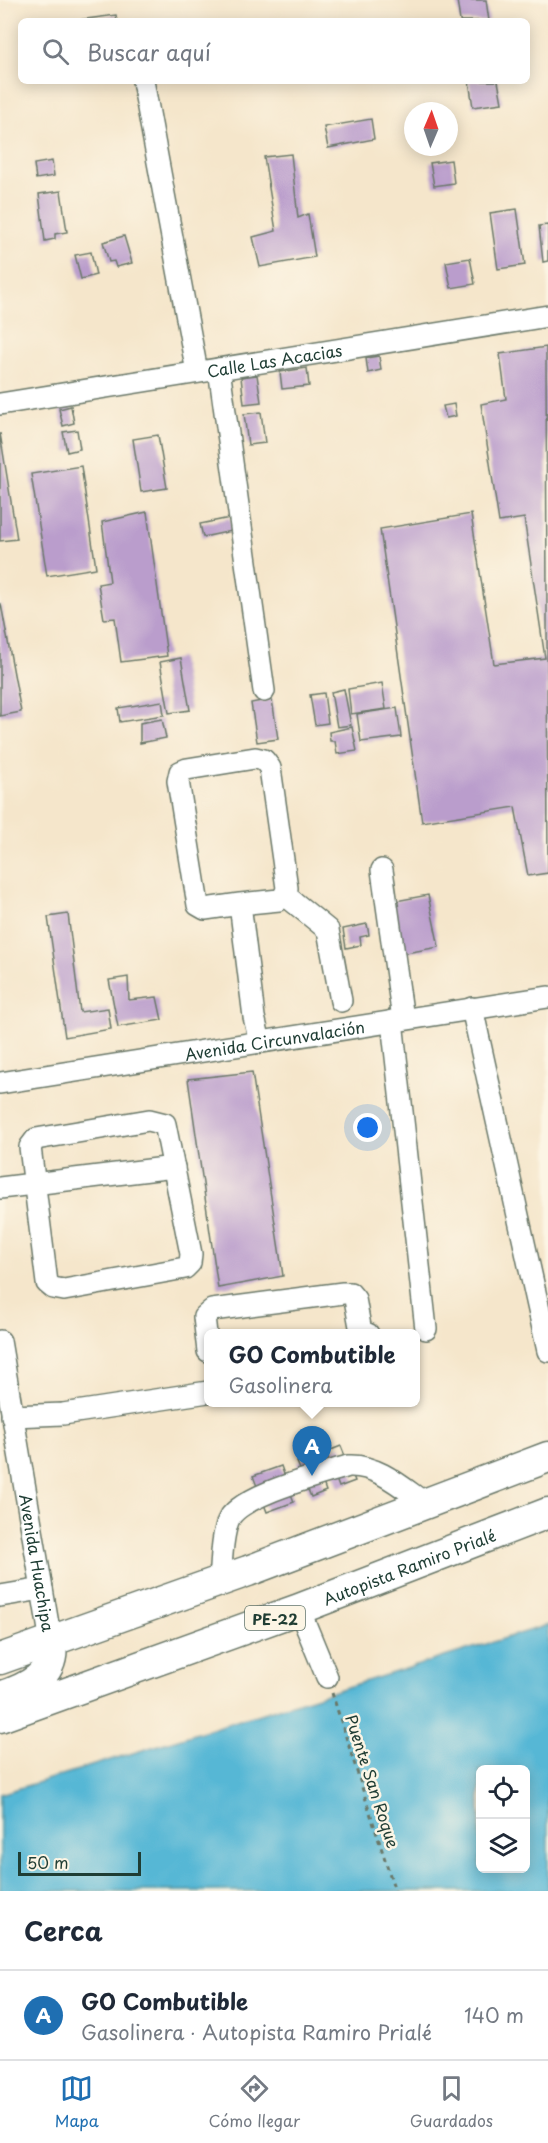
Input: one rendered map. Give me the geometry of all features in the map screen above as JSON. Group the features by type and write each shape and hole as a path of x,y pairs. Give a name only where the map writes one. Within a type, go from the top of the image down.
{"highway":[{"path":"0,1659 220,1581 548,1457"},
{"name":"Autopista Ramiro Prialé","path":"0,1717 299,1609 548,1513"},
{"path":"0,1697 32,1684 42,1676 49,1665 51,1642"}],"street":[{"path":"144,84 197,372"},
{"name":"Calle Las Acacias","path":"0,405 548,316"},
{"path":"219,369 264,691"},
{"path":"255,758 264,760 270,768 287,888 285,895 279,900 205,909 198,905 195,898 178,781 180,772 255,758"},
{"path":"382,870 426,1329"},
{"path":"285,895 328,930 341,1001"},
{"path":"240,904 254,1017 260,1042"},
{"name":"Avenida Circunvalación","path":"0,1083 548,997"},
{"path":"472,1008 548,1351"},
{"path":"149,1120 165,1124 191,1254 190,1263 185,1268 64,1290 52,1288 47,1283 33,1184 30,1147 36,1139 149,1120"},
{"path":"0,1188 174,1167"},
{"path":"205,1329 204,1317 212,1310 350,1293 355,1299 360,1329"},
{"name":"Avenida Huachipa","path":"0,1341 51,1642"},
{"path":"12,1416 63,1414 204,1393"},
{"path":"220,1581 228,1519 247,1500 348,1466 361,1465 385,1476 426,1504"},
{"path":"0,1596 42,1588"},
{"path":"299,1609 327,1677"}],"path":[{"name":"Puente San Roque","path":"327,1677 395,1891"}],"water":[{"path":"548,1625 548,1891 0,1891 0,1794"}],"building":[{"path":"457,0 486,0 489,18 460,18"},
{"path":"116,15 116,18 94,18"},
{"path":"469,84 499,84 502,103 473,107"},
{"path":"371,119 374,139 328,148 324,127"},
{"path":"291,154 298,218 308,214 315,257 260,267 253,237 276,231 264,157"},
{"path":"451,160 454,183 434,186 430,163"},
{"path":"52,161 54,176 36,179 34,164"},
{"path":"61,191 67,232 55,234 55,239 45,241 39,194"},
{"path":"517,209 525,265 498,269 490,213"},
{"path":"548,225 548,261 543,262 539,226"},
{"path":"124,236 132,263 116,267 114,261 109,262 103,242"},
{"path":"91,252 96,275 81,279 75,255"},
{"path":"470,258 475,284 451,288 446,262"},
{"path":"546,347 548,873 528,876 515,807 422,822 380,529 471,514 494,664 545,658 524,518 499,522 481,404 506,399 500,354"},
{"path":"379,356 381,370 368,373 366,358"},
{"path":"307,368 309,386 282,389 280,372"},
{"path":"257,375 261,402 244,404 241,377"},
{"path":"454,404 456,416 446,418 443,406"},
{"path":"71,406 74,423 63,426 59,409"},
{"path":"261,412 265,443 248,445 244,414"},
{"path":"77,430 80,449 67,452 63,432"},
{"path":"0,433 17,539 0,541"},
{"path":"158,435 167,488 141,492 133,439"},
{"path":"81,466 96,568 47,576 31,474"},
{"path":"147,512 167,656 121,662 115,618 104,619 98,584 110,582 102,522"},
{"path":"230,518 232,531 203,537 200,524"},
{"path":"0,605 21,712 0,716"},
{"path":"181,658 190,710 169,713 160,662"},
{"path":"382,683 386,709 351,714 348,689"},
{"path":"344,689 351,725 337,727 331,692"},
{"path":"324,693 328,723 315,725 310,695"},
{"path":"272,699 278,739 257,742 251,703"},
{"path":"162,701 164,715 120,722 118,708"},
{"path":"397,708 401,737 361,742 357,714"},
{"path":"162,719 166,738 140,743 140,723"},
{"path":"352,727 357,751 337,754 335,741 330,741 329,732"},
{"path":"428,895 439,947 401,954 390,902"},
{"path":"68,914 80,1012 108,1008 111,1029 65,1037 48,917"},
{"path":"367,924 369,935 360,937 361,945 346,948 343,929"},
{"path":"128,977 129,1000 157,997 162,1020 118,1027 109,980"},
{"path":"252,1072 283,1276 218,1288 188,1079"},
{"path":"341,1446 355,1481 339,1487 326,1452"},
{"path":"313,1456 326,1491 311,1497 297,1462"},
{"path":"281,1466 294,1502 267,1512 253,1476"}],"place":[{"name":"GO Combutible","path":"312,1476"}]}
